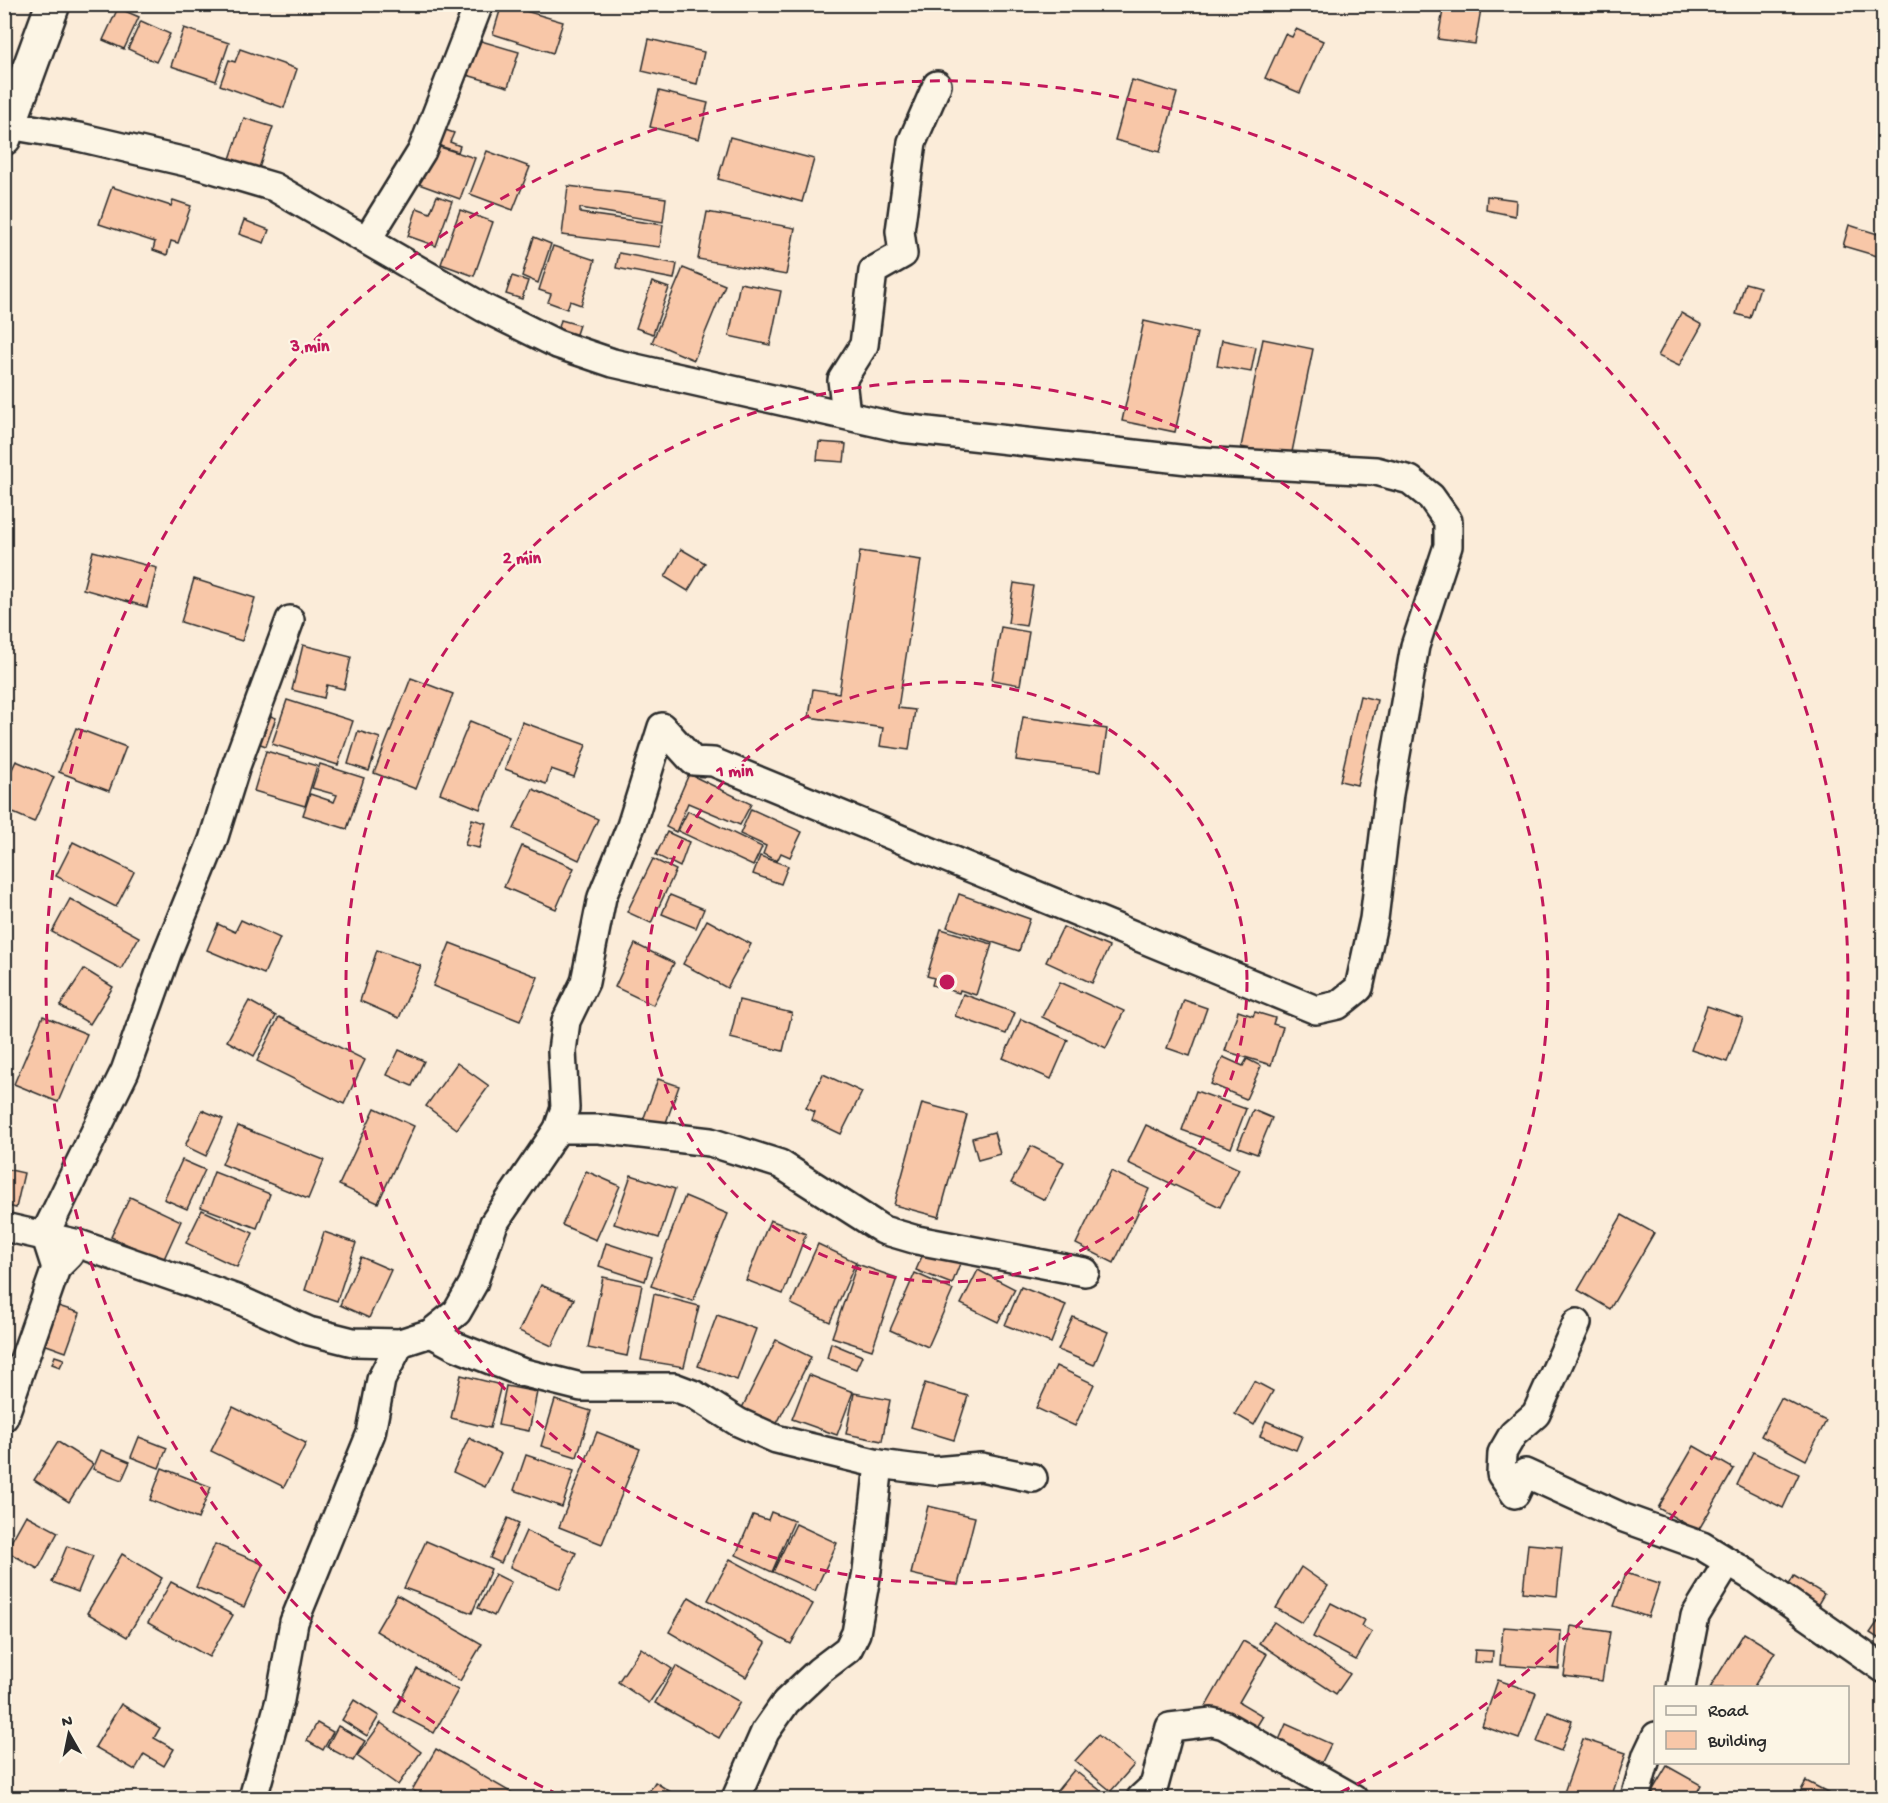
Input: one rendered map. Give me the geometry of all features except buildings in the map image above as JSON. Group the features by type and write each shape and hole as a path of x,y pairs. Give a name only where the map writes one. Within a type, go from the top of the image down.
{"highway":[{"path":"7,132 53,4"}],"street":[{"path":"367,240 422,150 479,4"},
{"path":"846,414 842,380 864,345 873,271 903,254 900,231 912,142 937,85"},
{"path":"4,1227 45,1234 79,1244 237,1299 309,1330 353,1342 400,1343 431,1333 457,1312 473,1284 494,1223 558,1129 565,1108 562,1052 566,1021 585,982 602,897 631,826 662,727 693,761 713,762 1316,1010 1338,1005 1359,988 1374,919 1389,794 1415,646 1448,546 1448,521 1431,497 1410,480 1376,471 1197,461 901,428 613,363 557,344 484,308 274,187 247,177 79,137 7,132"},
{"path":"56,1268 45,1234 125,1071 167,952 213,840 236,766 290,620"},
{"path":"558,1129 599,1129 710,1142 780,1164 883,1230 917,1240 1085,1272"},
{"path":"4,1417 56,1268 79,1244"},
{"path":"1577,1323 1536,1414 1514,1434 1502,1453 1501,1474 1515,1494 1525,1473 1623,1518 1702,1546 1884,1669"},
{"path":"431,1333 455,1347 521,1372 581,1388 674,1387 695,1395 738,1422 776,1439 879,1464 934,1471 981,1467 1033,1478"},
{"path":"353,1342 381,1380"},
{"path":"253,1798 280,1700 294,1622 371,1433 381,1380 400,1343"},
{"path":"736,1798 765,1732 786,1702 819,1671 848,1649 856,1633 867,1571 879,1464"},
{"path":"1681,1686 1695,1616 1728,1562"},
{"path":"1141,1798 1154,1786 1170,1727 1212,1722 1224,1725 1353,1798"},
{"path":"1635,1798 1647,1755 1654,1740"}]}
